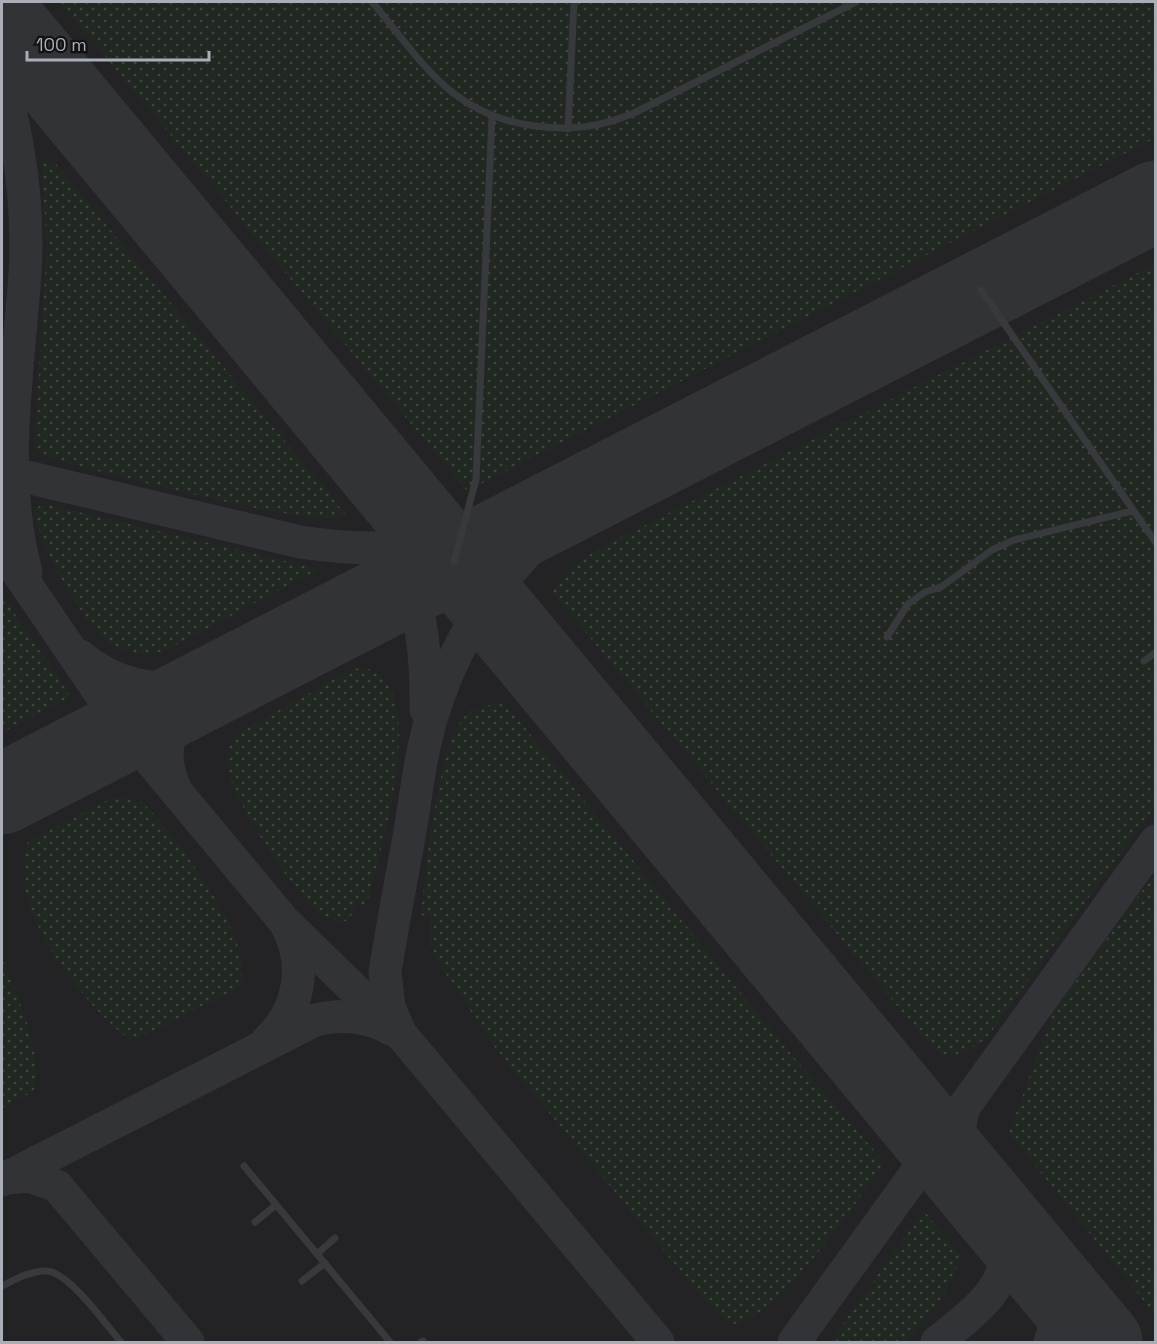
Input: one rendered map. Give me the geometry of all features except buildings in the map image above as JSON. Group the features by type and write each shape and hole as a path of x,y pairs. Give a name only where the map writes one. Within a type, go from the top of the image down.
{"lane":[{"path":"372,2 436,78 470,107 492,117 528,125 568,129 604,124 634,113 856,2"},
{"path":"568,129 574,2"},
{"path":"454,562 476,479 492,117"},
{"path":"981,290 1155,543"},
{"path":"887,637 906,613 908,604 925,592 941,587 992,550 1014,540 1132,512"},
{"path":"1143,662 1155,652"},
{"path":"244,1166 390,1342"},
{"path":"255,1222 276,1204"},
{"path":"317,1254 335,1238"},
{"path":"302,1281 325,1263"},
{"path":"2,1286 33,1273 45,1271 55,1273 66,1280 121,1342"}],"shaded area":[{"path":"2,2 1155,2 1155,1342 2,1342"},
{"path":"60,2 1155,2 1155,138 467,491"},
{"path":"46,160 56,164 346,515 329,518 298,515 212,499 66,463 41,454 35,443 35,434 47,246 42,171 42,163"},
{"path":"1155,264 1155,806 989,1035 968,1050 944,1057 924,1038 552,592 572,568 595,551"},
{"path":"40,505 53,506 319,569 163,652 144,654 132,652 114,645 102,636 77,604 54,564 38,526 35,511"},
{"path":"2,595 71,697 2,732"},
{"path":"365,668 385,681 396,705 399,737 396,773 382,846 368,899 363,905 357,903 349,920 342,922 324,916 312,906 281,869 239,798 230,777 226,758 229,746 239,733 352,669"},
{"path":"498,703 508,707 784,1046 885,1163 836,1230 790,1284 767,1306 746,1320 729,1324 707,1303 494,1046 434,956 430,943 431,917 421,915 440,781 455,732 464,717 476,709"},
{"path":"119,798 142,802 156,816 192,863 227,920 238,947 243,970 238,988 143,1036 129,1039 89,1002 51,950 36,922 26,893 23,866 28,841 110,799"},
{"path":"1155,873 1155,1315 1009,1133 1053,1013"},
{"path":"2,958 32,1040 36,1075 34,1091 2,1108"},
{"path":"924,1211 961,1256 938,1303 903,1342 830,1342"}],"taxiway":[{"path":"2,80 14,128 22,176 26,225 25,274 15,386 12,461 18,536 26,572"},
{"path":"361,450 390,512 410,575 423,641 426,709"},
{"path":"2,471 300,542 330,546 389,548 447,543 476,538 533,521"},
{"path":"399,1030 389,1007 385,972 424,746 446,678 463,642 483,608 506,576 561,520 593,495 627,473"},
{"path":"2,549 125,730 284,921 405,1039 658,1342"},
{"path":"80,656 120,680 161,688 203,682 246,668"},
{"path":"176,790 167,760 171,733 185,709 208,688"},
{"path":"794,1342 1156,841"},
{"path":"267,1041 287,1015 297,986 297,955 286,924"},
{"path":"2,1180 315,1020 335,1017 363,1018 391,1029"},
{"path":"963,1110 956,1146 965,1176"},
{"path":"7,1178 29,1176 57,1186 188,1342"},
{"path":"937,1342 986,1300 1003,1269 1005,1251 1001,1231 991,1207"},
{"path":"1045,1273 1056,1308 1055,1325 1050,1342"}],"runway":[{"path":"2,18 1102,1342"},
{"path":"2,794 1156,201"}]}
